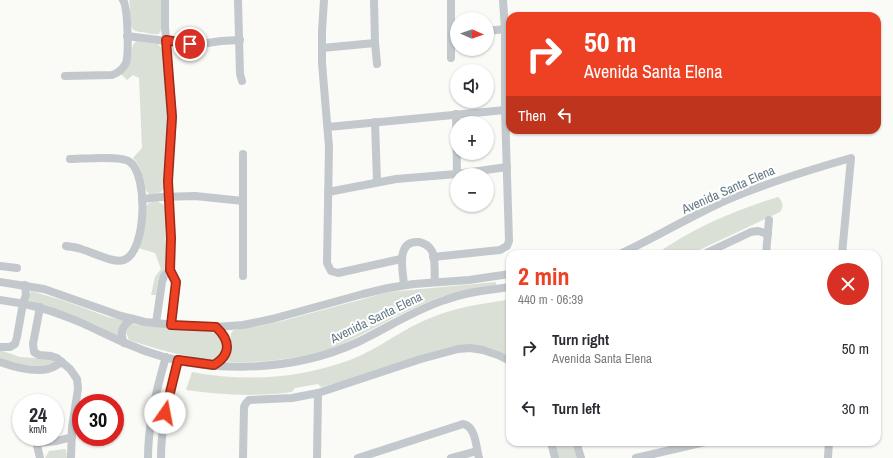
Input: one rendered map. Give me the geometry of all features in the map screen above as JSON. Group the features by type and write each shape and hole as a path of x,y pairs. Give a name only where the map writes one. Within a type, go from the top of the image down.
{"street":[{"path":"65,76 109,75 117,73 123,67 127,59 127,36 126,9 123,0"},
{"path":"165,0 166,40 172,117 168,168 171,238 170,270 176,282 171,325"},
{"path":"238,0 240,74 242,81"},
{"path":"324,0 322,48 329,147 327,263 331,271 338,273 402,259"},
{"path":"374,0 377,64"},
{"path":"451,0 452,12"},
{"path":"433,257 500,250 507,246 510,238 505,110 505,29 503,0"},
{"path":"494,30 505,29"},
{"path":"127,36 190,44 240,40"},
{"path":"322,48 375,42"},
{"path":"328,127 505,110"},
{"path":"456,114 457,168"},
{"path":"375,122 377,182"},
{"path":"242,154 243,276"},
{"path":"66,246 83,249 112,260 119,261 126,259 133,253 138,241 141,225 142,199 136,170 132,163 121,158 70,159"},
{"name":"Avenida Santa Elena","path":"628,250 704,211 740,195 800,172 851,158 842,250"},
{"path":"494,169 507,167"},
{"path":"328,192 377,182 450,174"},
{"path":"142,199 207,196 243,201"},
{"path":"766,250 769,220"},
{"path":"713,250 751,232 758,231 768,234"},
{"path":"404,285 402,259 403,252 407,246 418,242 429,247 433,257 435,282"},
{"path":"0,266 17,268"},
{"path":"156,323 162,282 164,276 170,270"},
{"name":"Avenida Santa Elena","path":"0,282 25,285 56,293 133,319 171,325 216,327 243,325 272,320 363,294 404,285 469,280 506,275"},
{"path":"0,347 10,347 16,341 23,303 26,295 25,285"},
{"name":"Avenida Santa Elena","path":"0,300 23,303 81,322 124,343 166,357 178,360 236,367 270,366 308,359 333,352 357,342 420,309 445,299 468,293 506,288"},
{"path":"40,308 33,350 37,354 53,356 73,372 78,383 77,394"},
{"path":"124,343 122,329 133,319"},
{"path":"214,365 225,356 227,345 225,337 216,327"},
{"path":"243,458 244,407 247,401 252,399 276,399 318,393 434,355 458,349 470,348 483,350 506,359"},
{"path":"148,458 149,433 152,416 166,357"},
{"path":"161,458 162,429 178,360"},
{"path":"0,362 20,367 46,369 52,368 62,362"},
{"path":"317,458 318,393"},
{"path":"358,458 463,424 468,425 472,429 478,455 451,458"},
{"path":"64,439 72,437 71,458"},
{"path":"37,446 40,458"},
{"path":"552,446 555,458"},
{"path":"577,446 581,458"},
{"path":"636,458 688,446"},
{"path":"828,458 829,446"}],"shaded area":[{"path":"129,0 161,0 161,30 159,34 138,32 134,30 131,24"},
{"path":"136,41 158,44 163,50 170,124 164,188 161,192 151,195 146,191 140,168 133,158 142,148 139,78 133,75 127,80 121,74 130,59 133,45"},
{"path":"778,197 782,204 780,212 699,250 662,250 700,228 746,208"},
{"path":"157,201 164,205 165,209 166,265 158,279 156,295 151,295 155,277 161,269 155,253 138,248 146,206 149,203"},
{"path":"496,282 496,285 475,288 434,299 345,343 309,355 269,361 226,361 232,350 231,334 234,330 282,321 389,292"},
{"path":"31,291 62,300 108,317 127,321 120,337 76,316 28,301"},
{"path":"506,300 506,354 481,346 321,387 318,384 295,388 292,392 279,394 239,395 186,390 192,372 252,378 291,375 330,366 361,355 422,322 469,306"},
{"path":"131,324 212,332 220,338 222,343 222,352 216,359 209,360 176,354 145,345 129,340 126,333 127,327"},
{"path":"0,350 20,357 51,359 55,362 50,365 43,366 20,364 0,358"},
{"path":"555,446 573,446 577,458 558,458"},
{"path":"65,449 67,458 45,458 49,451"}],"route":[{"path":"165,413 178,360 196,364 214,365 223,358 227,349 225,337 216,327 171,325 176,282 170,270 171,238 168,168 172,130 172,103 166,40 190,44"}]}
